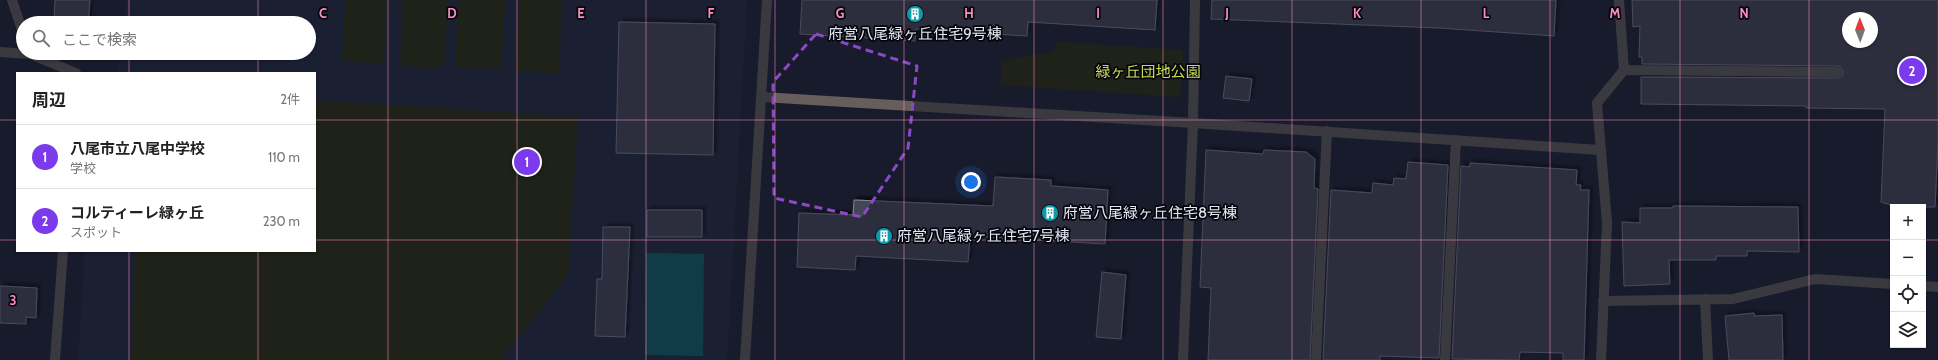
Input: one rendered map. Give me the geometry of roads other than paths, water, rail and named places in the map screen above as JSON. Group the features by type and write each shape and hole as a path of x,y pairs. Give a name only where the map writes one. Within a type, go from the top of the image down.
{"street":[{"path":"12,0 17,16"},
{"path":"744,360 768,0"},
{"path":"1183,360 1193,123 1195,0"},
{"path":"1601,360 1607,223 1597,103 1624,70 1619,0"},
{"path":"0,52 16,53"},
{"path":"45,60 74,72"},
{"path":"1624,70 1836,72"},
{"path":"762,98 1327,131 1600,150"},
{"path":"1316,360 1327,131"},
{"path":"1445,360 1456,140"},
{"path":"55,360 63,252"},
{"path":"1603,301 1734,299 1815,279 1890,284"},
{"path":"1926,286 1938,287"},
{"path":"1704,299 1708,360"}],"place":[{"name":"府営八尾緑ヶ丘住宅9号棟","path":"915,14"},
{"name":"コルティーレ緑ヶ丘","path":"1912,71"},
{"name":"八尾市立八尾中学校","path":"527,162"},
{"name":"府営八尾緑ヶ丘住宅8号棟","path":"1050,213"},
{"name":"府営八尾緑ヶ丘住宅7号棟","path":"884,236"}],"park label":[{"name":"緑ヶ丘団地公園","path":"1148,72"}]}
